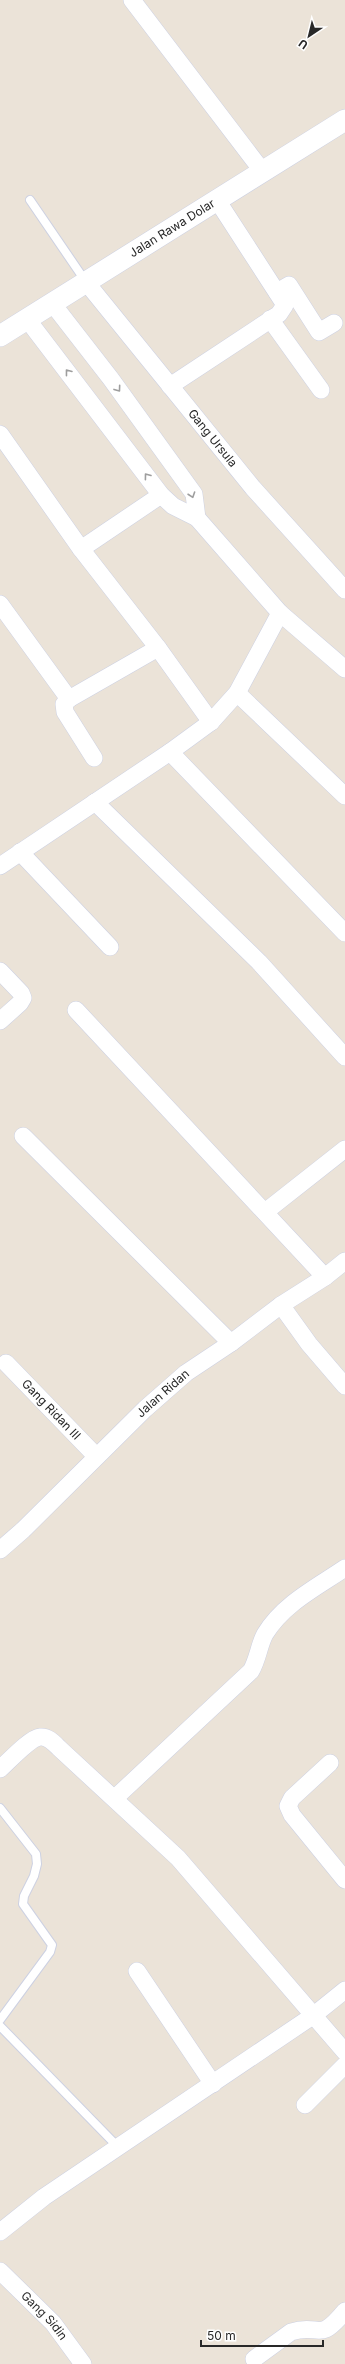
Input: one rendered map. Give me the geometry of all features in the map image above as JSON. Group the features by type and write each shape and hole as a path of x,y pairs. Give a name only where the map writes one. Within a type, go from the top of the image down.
{"street":[{"path":"132,0 263,172"},
{"name":"Jalan Rawa Dolar","path":"0,336 345,120"},
{"path":"170,386 283,310 285,305 217,200"},
{"name":"Gang Ursula","path":"86,282 253,488 345,590"},
{"path":"277,292 288,284 319,332 334,323"},
{"path":"52,303 111,379 194,494 197,518"},
{"path":"27,319 161,495 173,506 197,518 280,613 345,669"},
{"path":"270,319 321,390"},
{"path":"0,434 81,548 158,648 211,722"},
{"path":"81,548 161,495"},
{"path":"0,604 69,699"},
{"path":"0,866 170,752 211,722 237,693 280,613"},
{"path":"94,758 65,712 64,704 69,699 158,648"},
{"path":"237,693 345,796"},
{"path":"170,752 345,933"},
{"path":"95,802 259,962 345,1057"},
{"path":"20,852 110,947"},
{"path":"0,971 21,993 23,998 20,1003 0,1021"},
{"path":"76,1010 325,1277"},
{"path":"22,1136 231,1343"},
{"path":"265,1212 345,1149"},
{"name":"Jalan Ridan","path":"0,1550 23,1530 96,1456 186,1373 231,1343 281,1305 325,1277 345,1261"},
{"path":"281,1305 309,1344 345,1386"},
{"name":"Gang Ridan III","path":"6,1363 96,1456"},
{"path":"115,1798 251,1671 257,1660 264,1635 284,1610 345,1568"},
{"path":"0,1769 30,1742 40,1737 48,1738 115,1798 178,1858 345,2052"},
{"path":"330,1763 292,1798 288,1806 292,1815 345,1880"},
{"path":"137,1971 213,2084"},
{"path":"0,2232 44,2197 119,2148 314,2015 345,1990"},
{"path":"305,2105 345,2065"},
{"name":"Gang Sidin","path":"0,2271 52,2323 83,2364"},
{"path":"254,2359 291,2332 297,2330 322,2332 333,2326 345,2311"}],"lane":[{"path":"30,200 86,282"},
{"path":"0,1808 36,1854 37,1864 34,1876 24,1896 23,1904 52,1945 50,1952 0,2020"},
{"path":"0,2026 119,2148"}]}
